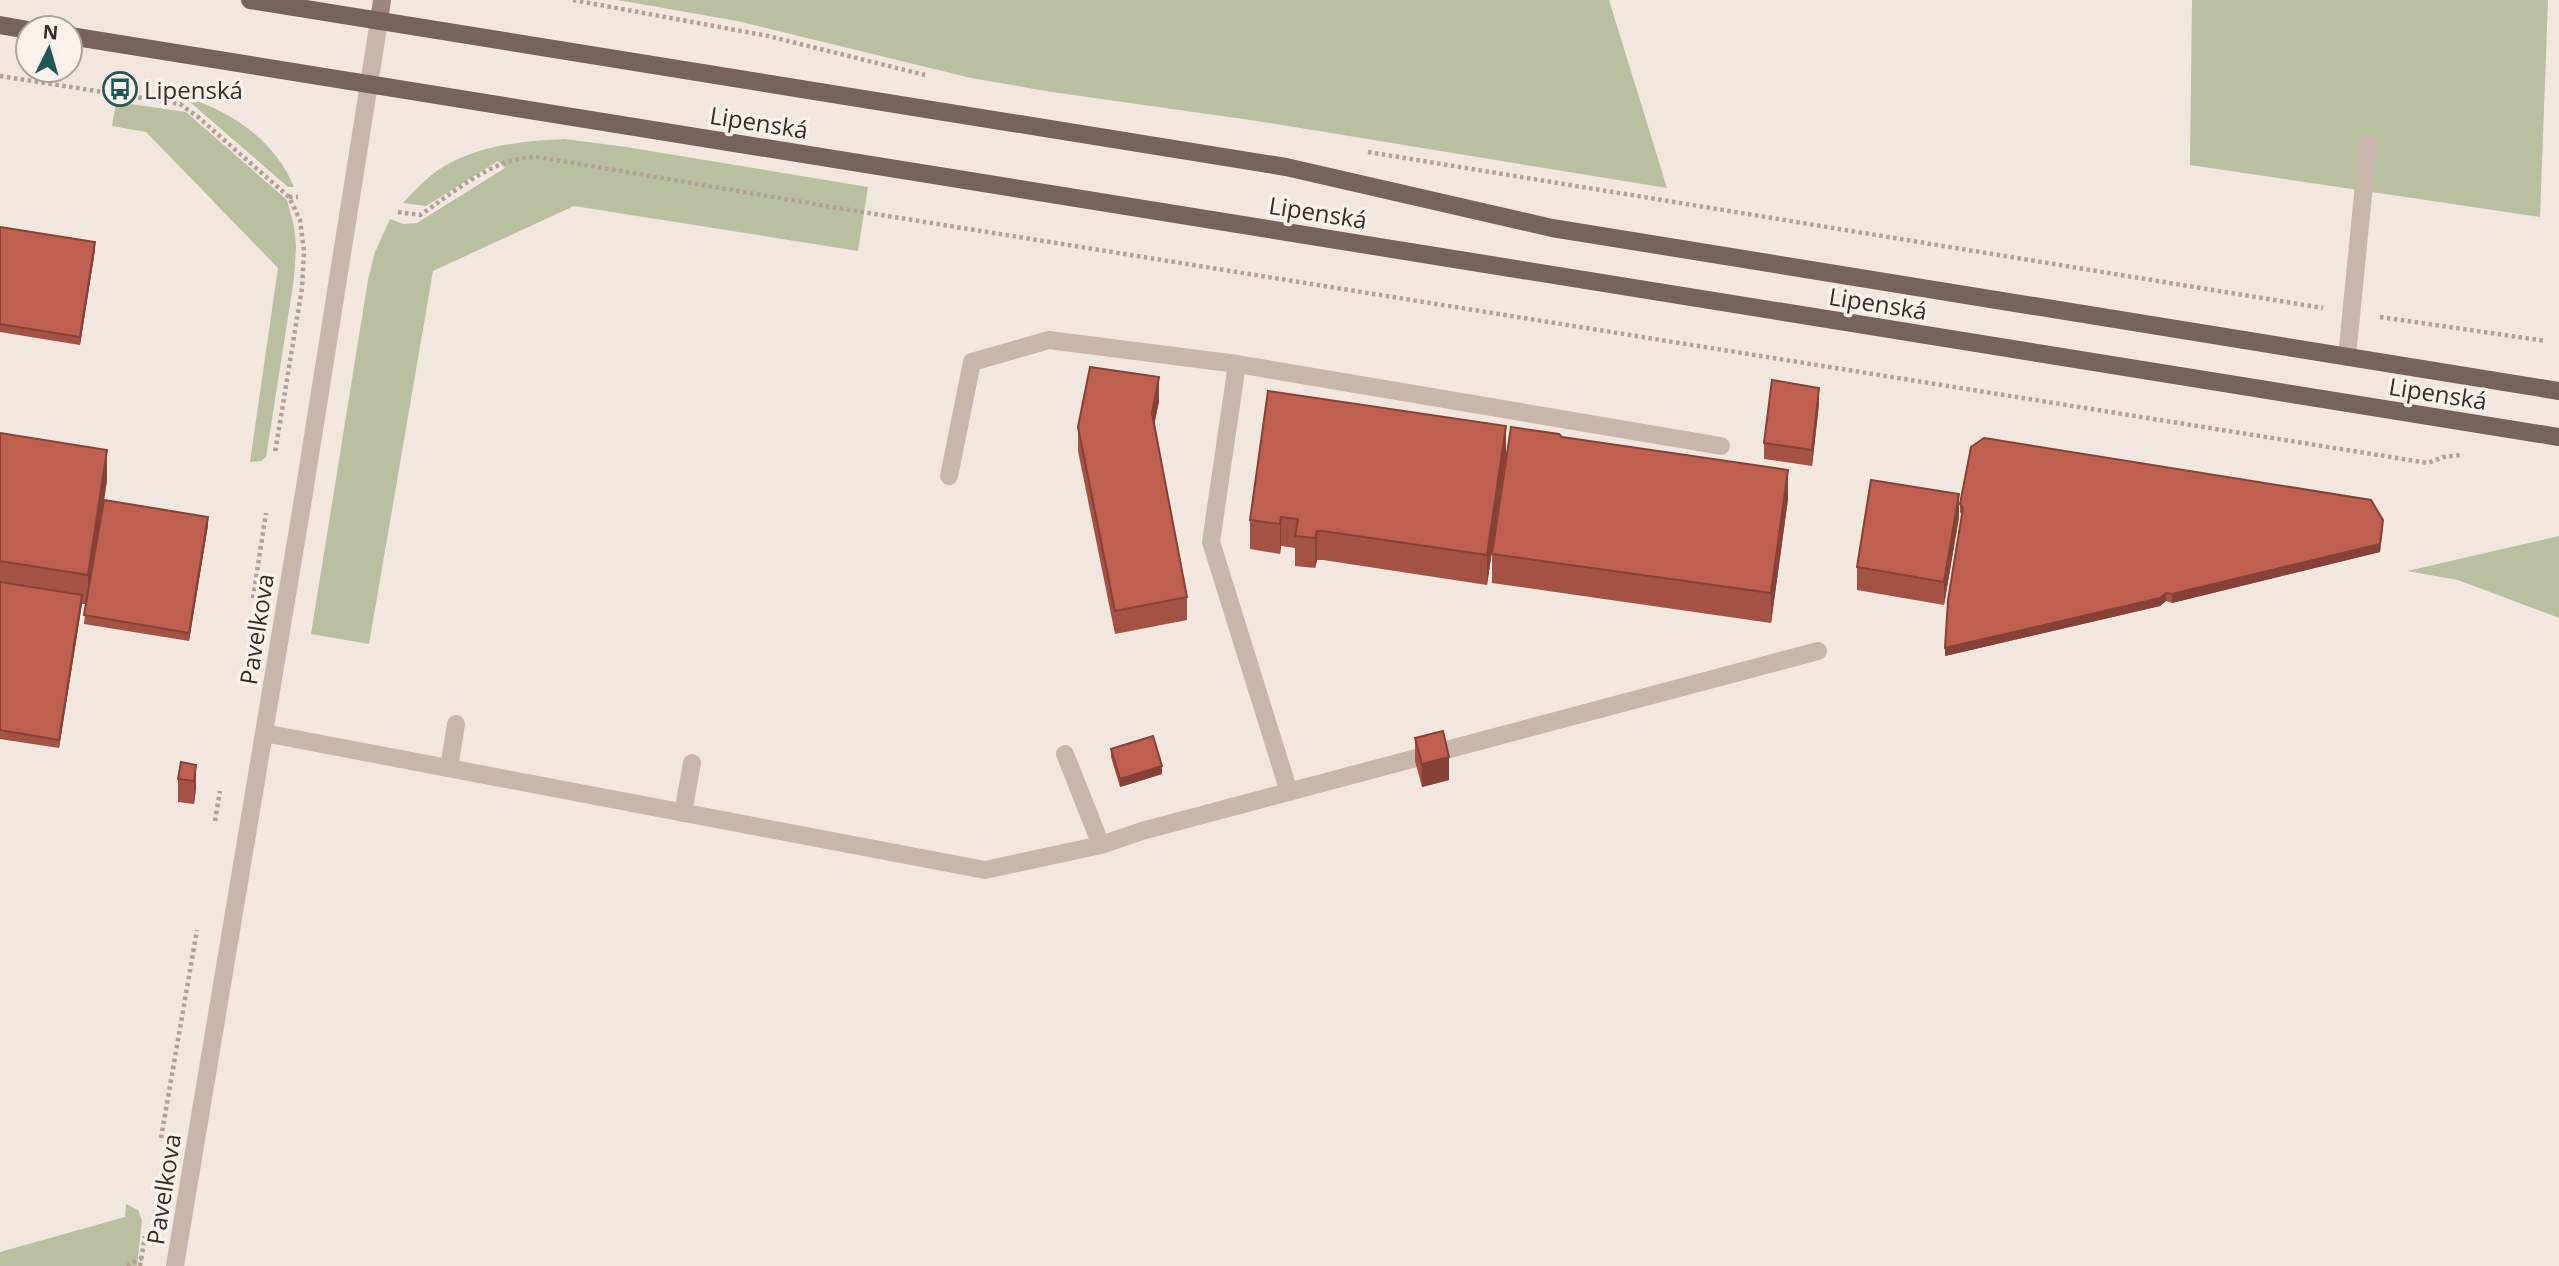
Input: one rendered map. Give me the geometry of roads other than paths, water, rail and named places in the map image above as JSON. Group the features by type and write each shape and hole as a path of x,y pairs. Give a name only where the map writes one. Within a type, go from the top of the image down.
{"main road":[{"name":"Lipenská","path":"250,0 1286,167 1552,228 2559,391"},
{"name":"Lipenská","path":"84,38 2559,437"}],"street":[{"name":"Pavelkova","path":"176,1266 383,0"},
{"path":"2347,356 2368,144"},
{"path":"949,476 972,362 1049,340 1237,364 1721,446"},
{"path":"1237,364 1211,542 1289,792"},
{"path":"264,733 985,870 1101,845 1142,831 1818,652"},
{"path":"449,768 456,724"},
{"path":"1065,754 1101,845"},
{"path":"683,813 692,763"}],"place":[{"name":"Lipenská","path":"120,89"}]}
